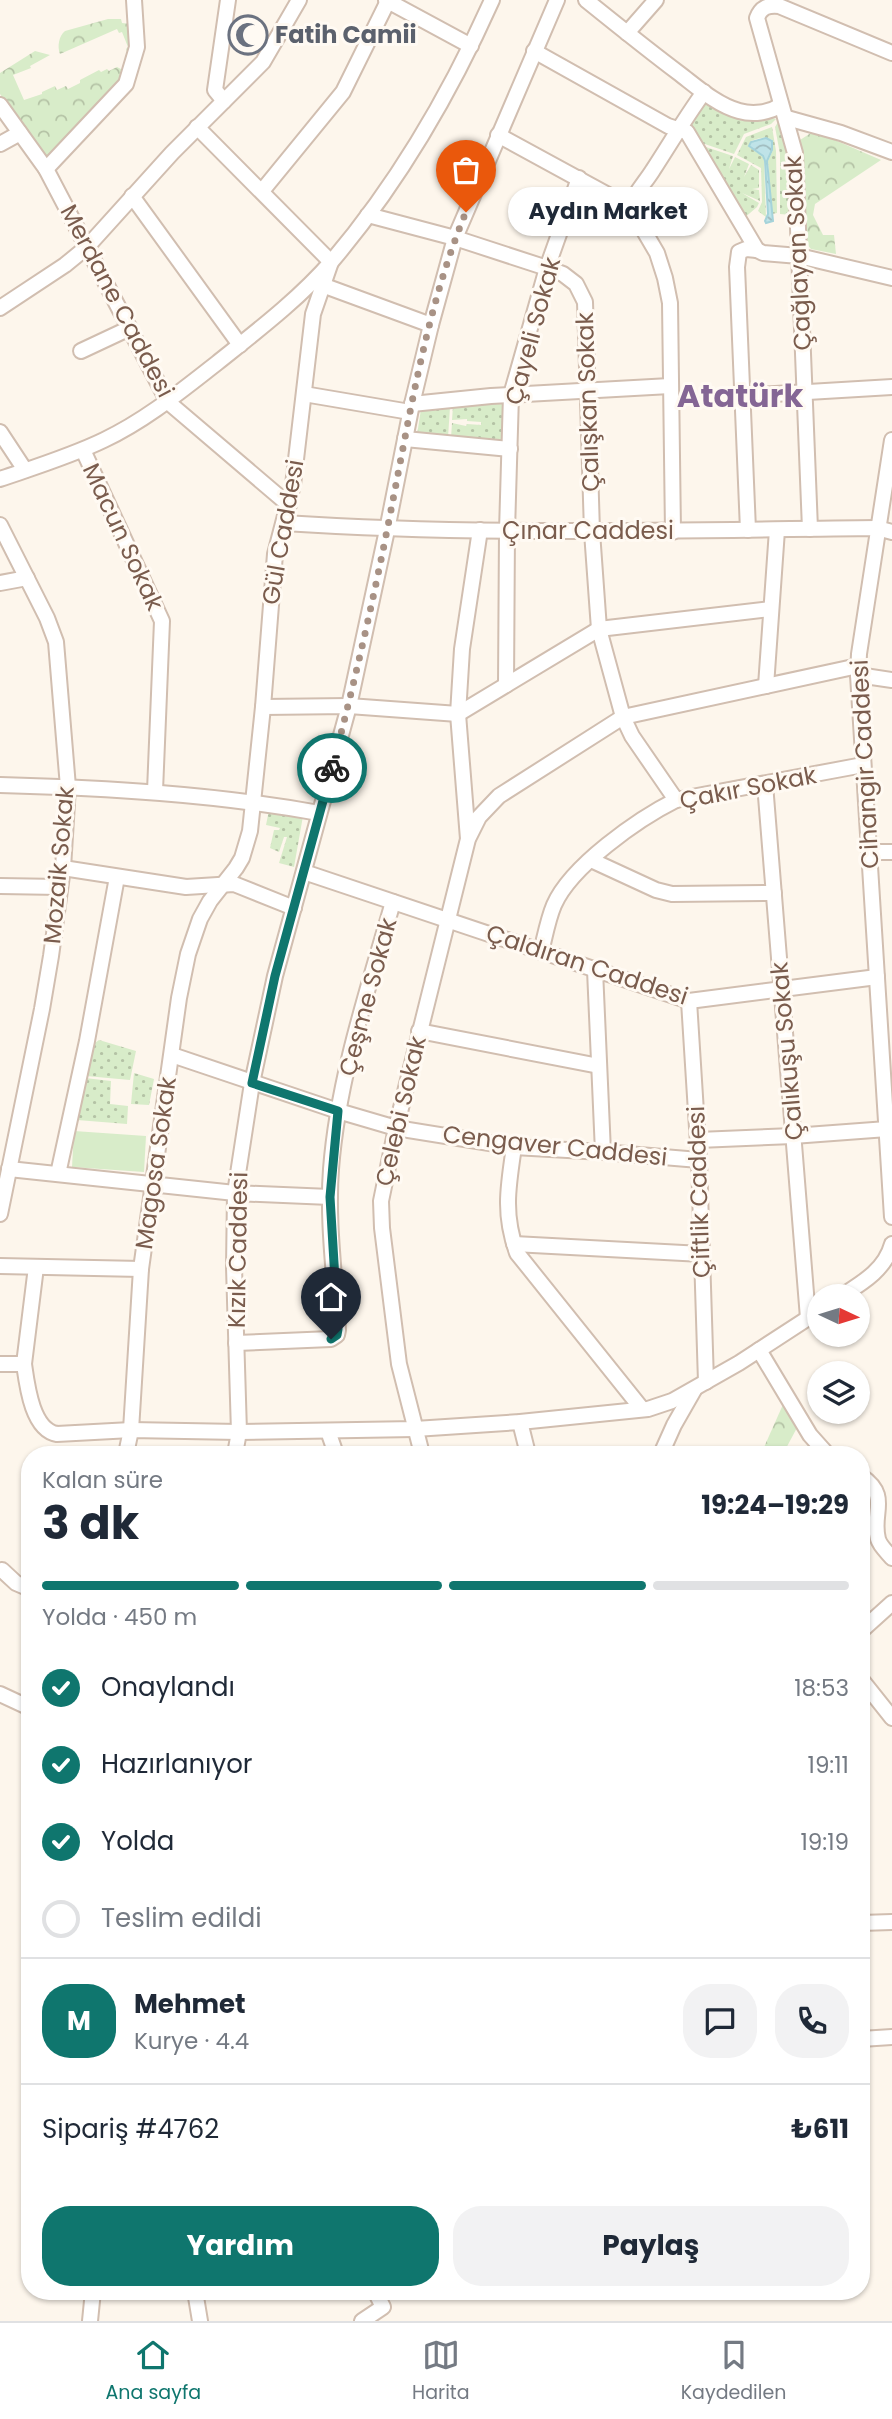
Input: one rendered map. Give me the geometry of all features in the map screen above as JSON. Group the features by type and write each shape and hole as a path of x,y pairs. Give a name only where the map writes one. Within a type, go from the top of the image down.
{"street":[{"path":"46,169 126,83 136,47 134,0"},
{"path":"223,101 215,90 228,0"},
{"path":"0,308 87,247 197,127 262,62 299,0"},
{"path":"0,479 83,450 135,423 168,402 317,283 415,149 471,46 492,0"},
{"name":"Kızık Caddesi","path":"236,1446 239,1432 235,1193 252,1083 275,976 348,706 411,408 455,237 557,0"},
{"path":"586,0 704,92 739,111 784,111 892,152"},
{"path":"627,33 656,0"},
{"path":"262,191 343,92 387,1 471,46"},
{"name":"Çağlayan Sokak","path":"801,7 771,5 759,12 757,18 795,153 810,529"},
{"path":"801,7 892,53"},
{"path":"534,51 690,136 757,250"},
{"path":"630,207 634,195 655,168 678,128 704,92"},
{"name":"Merdane Caddesi","path":"0,105 46,169 168,402 289,505"},
{"path":"197,127 331,262"},
{"path":"0,144 20,133"},
{"path":"498,135 630,207 657,253 670,303 673,531"},
{"name":"Çayeli Sokak","path":"506,685 511,395 547,268 579,178"},
{"path":"132,196 240,345"},
{"name":"Çalışkan Sokak","path":"368,215 455,237 563,274 576,284 585,302 592,532 599,629 623,718 632,736 676,800"},
{"path":"748,530 737,256 741,250 757,250 763,253 799,256 892,278"},
{"path":"317,283 431,326"},
{"name":"Gül Caddesi","path":"225,884 242,858 255,802 272,575 289,505 317,283"},
{"path":"81,351 130,328"},
{"path":"304,394 411,408 511,395 670,386"},
{"path":"742,396 892,387"},
{"path":"0,432 25,470"},
{"path":"405,439 510,449"},
{"name":"Cihangir Caddesi","path":"892,440 858,670 892,1217"},
{"name":"Macun Sokak","path":"83,450 162,621 155,791"},
{"name":"Çınar Caddesi","path":"284,523 387,530 592,532 877,528 892,532"},
{"name":"Mozaik Sokak","path":"0,525 47,618 56,642 68,787 63,868 42,1009 0,1214"},
{"path":"468,839 458,714 462,649 480,530"},
{"path":"766,686 777,530"},
{"path":"0,583 27,578"},
{"path":"264,706 348,706 458,714 599,629 771,609"},
{"path":"468,839 479,817 499,796 623,718 766,686 858,670 892,680"},
{"name":"Çakır Sokak","path":"541,952 554,904 571,879 590,860 641,820 676,800 863,765"},
{"name":"Çalıkuşu Sokak","path":"765,784 793,1136 810,1284"},
{"path":"0,785 155,791 255,802 319,813"},
{"name":"Çelebi Sokak","path":"420,1446 399,1364 382,1228 383,1182 468,839"},
{"path":"869,852 892,852"},
{"path":"590,860 656,890 672,894 774,893"},
{"path":"63,868 186,887 241,885 294,908"},
{"name":"Çaldıran Caddesi","path":"304,872 689,1001 877,977"},
{"path":"58,1174 87,1041 117,877"},
{"name":"Magosa Sokak","path":"128,1446 131,1430 141,1269 183,975 195,929 210,901 225,884"},
{"path":"0,886 60,887"},
{"name":"Çeşme Sokak","path":"236,1343 331,1339 337,1335 330,1197 338,1111 357,1030 393,902"},
{"path":"595,970 603,1152"},
{"name":"Çiftlik Caddesi","path":"689,1001 702,1254 700,1385"},
{"path":"419,1031 599,1066"},
{"name":"Cengaver Caddesi","path":"172,1055 396,1128 514,1147 699,1160"},
{"path":"698,1140 887,1129"},
{"path":"514,1147 506,1209 517,1253 642,1409"},
{"path":"9,1169 235,1193 330,1197"},
{"path":"514,1244 702,1254"},
{"path":"859,1284 885,1262 891,1247"},
{"path":"0,1266 141,1269"},
{"path":"36,1267 24,1364 36,1413 50,1432 415,1429 520,1422 642,1409 660,1406 700,1385 807,1318"},
{"path":"759,1350 810,1435 820,1446"},
{"path":"0,1364 24,1364"},
{"path":"666,1446 700,1385"},
{"path":"520,1422 526,1446"},
{"path":"328,1431 333,1446"},
{"path":"870,1483 878,1493 879,1542 892,1558"},
{"path":"2,1570 21,1585"},
{"path":"870,1623 892,1603"},
{"path":"870,1690 892,1718"},
{"path":"0,1694 21,1704"},
{"path":"870,1923 892,1922"},
{"path":"870,2039 892,2038"},
{"path":"90,2321 92,2300"},
{"path":"196,2300 200,2321"},
{"path":"362,2321 383,2307 380,2300"}],"green space":[{"path":"108,19 121,19 122,23 131,24 130,61 122,32 119,33 117,29 60,54 59,41 65,31"},
{"path":"35,51 50,55 30,66 31,68 13,75 24,100 55,86 57,90 66,86 68,89 99,70 109,71 117,67 127,72 47,162 0,94 0,73"},
{"path":"703,101 736,119 776,119 771,124 744,134 734,154 699,142 686,122"},
{"path":"778,122 787,138 792,215 780,214 780,154 775,127"},
{"path":"772,127 776,151 777,213 772,214 768,161 773,150 772,140 759,138 751,141 748,146 763,157 766,217 758,211 762,202 761,168 737,155 746,137"},
{"path":"814,131 881,160 815,204 813,215 823,235 834,235 836,254 811,249 806,243 800,140"},
{"path":"700,145 733,156 729,169 735,157 749,164 744,177 751,165 759,170 759,188 752,189 759,190 760,201 742,193 759,203 743,219"},
{"path":"506,402 504,443 451,438 452,423 481,425 481,422 467,419 452,420 453,406"},
{"path":"450,407 448,438 417,435 421,409"},
{"path":"269,810 303,816 294,867 279,863 287,837 284,837 279,852 270,848 274,830 280,828 266,825"},
{"path":"99,1040 136,1051 130,1080 86,1076 92,1045"},
{"path":"134,1073 154,1079 149,1105 131,1104"},
{"path":"85,1078 111,1081 110,1104 128,1106 127,1124 77,1120"},
{"path":"74,1131 146,1136 144,1172 72,1167"},
{"path":"785,1400 799,1424 787,1446 765,1446"}],"water":[{"path":"766,138 772,141 772,150 767,161 773,221 766,223 768,214 765,161 763,156 749,146 751,142"}],"way so far":[{"path":"332,768 387,530 424,352 455,237 466,212"}],"place":[{"name":"Fatih Camii","path":"248,35"},
{"name":"Aydın Market","path":"466,212"}],"district":[{"name":"Atatürk","path":"740,396"}],"route":[{"path":"331,1339 337,1335 338,1329 330,1197 338,1111 252,1083 275,976 332,768"}]}
